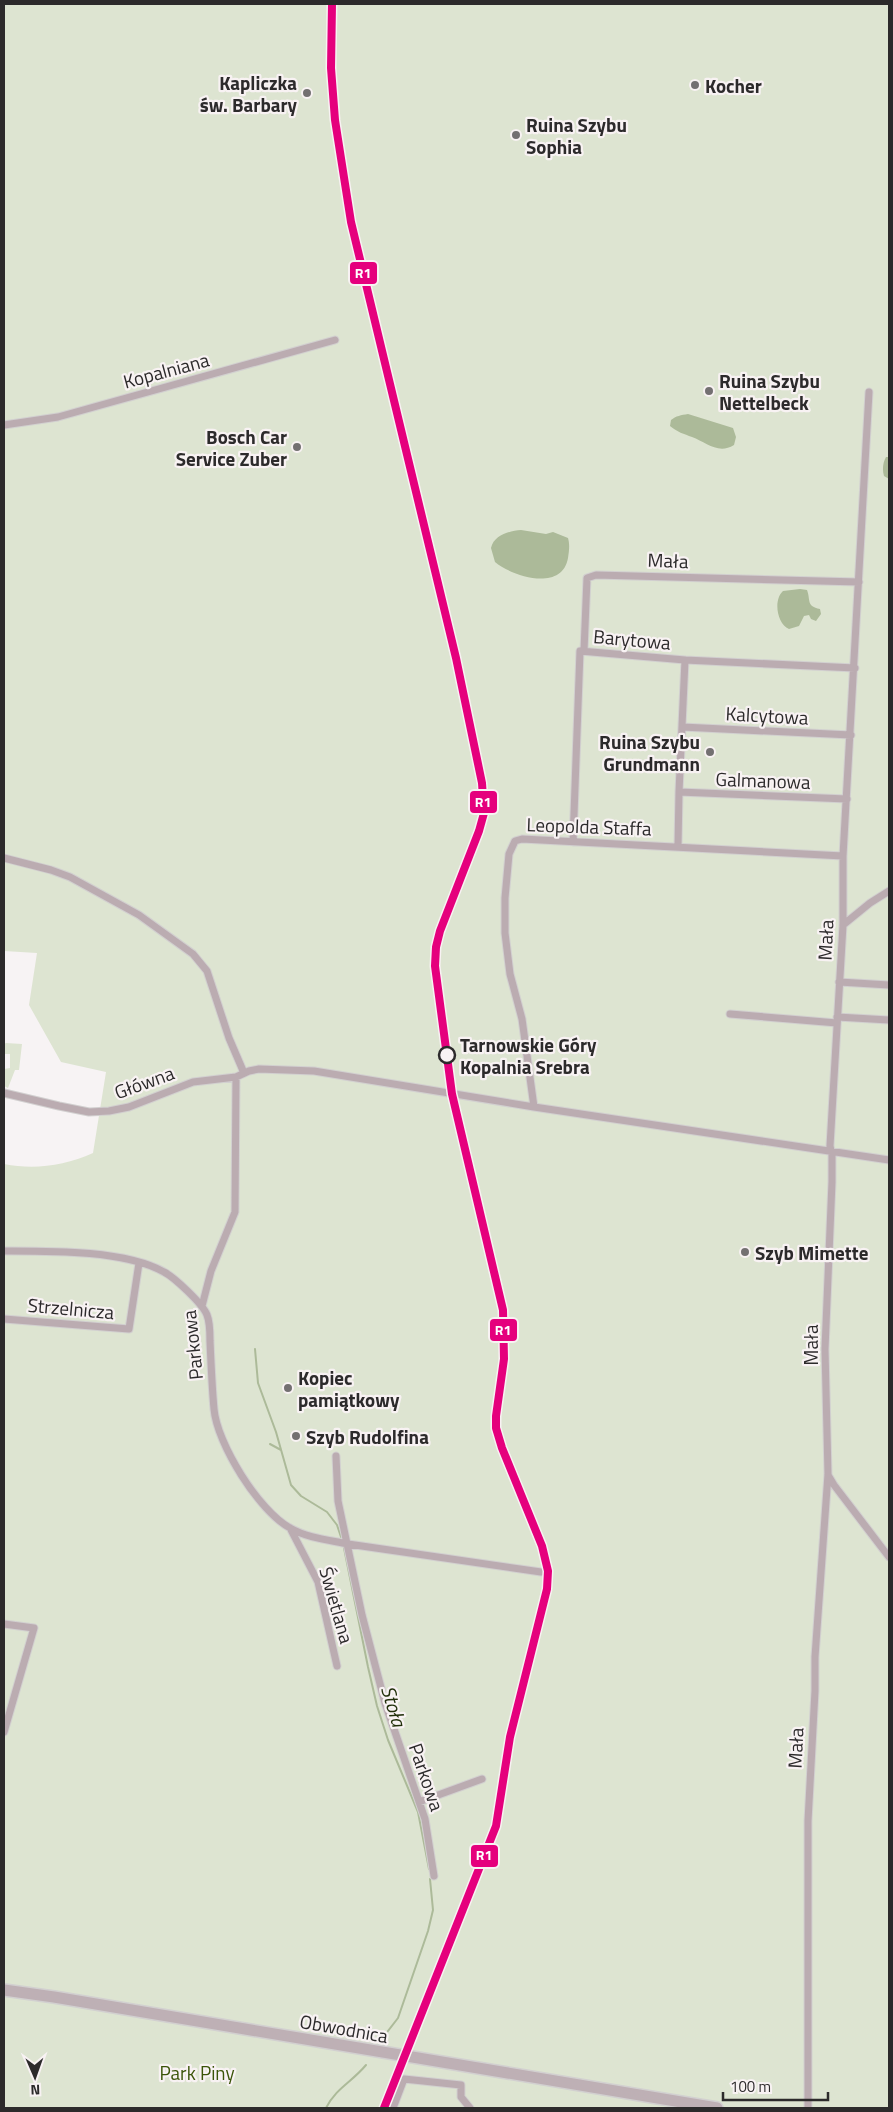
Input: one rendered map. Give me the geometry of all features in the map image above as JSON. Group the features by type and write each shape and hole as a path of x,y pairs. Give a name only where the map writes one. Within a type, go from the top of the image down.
{"highway":[{"name":"Obwodnica","path":"4,1984 54,1997"},
{"name":"Obwodnica","path":"4,1990 717,2108"}],"street":[{"name":"Kopalniana","path":"4,425 58,417 335,340"},
{"name":"Mała","path":"808,2108 808,1821 816,1691 815,1657 828,1474 825,1349 831,1229 830,1146 842,924 843,856 869,392"},
{"name":"Mała","path":"584,651 587,578 596,575 859,582"},
{"name":"Barytowa","path":"573,842 580,651 584,651 685,660 678,792 678,846"},
{"path":"685,660 855,668"},
{"name":"Kalcytowa","path":"682,727 851,735"},
{"name":"Galmanowa","path":"678,792 847,799"},
{"name":"Leopolda Staffa","path":"534,1107 522,1019 510,974 505,934 505,898 509,854 512,844 518,839 843,856"},
{"path":"4,858 51,870 70,878 139,916 193,954 207,971 229,1038 244,1073"},
{"path":"842,924 870,902 889,891"},
{"path":"839,982 889,985"},
{"path":"730,1014 837,1020 889,1020"},
{"path":"236,1077 259,1069 314,1071 534,1107 889,1160"},
{"name":"Główna","path":"4,1092 60,1106 101,1112 129,1107 192,1082 236,1077"},
{"name":"Parkowa","path":"236,1077 235,1212 211,1271 202,1306 207,1315 208,1323 216,1426 230,1457 267,1508 290,1528 318,1538 348,1544 541,1572"},
{"path":"4,1251 69,1252 119,1257 154,1267 167,1273 202,1306"},
{"name":"Strzelnicza","path":"4,1319 129,1329 139,1263"},
{"name":"Parkowa","path":"336,1456 338,1501 362,1615 384,1703 419,1802 430,1840 434,1876"},
{"path":"828,1474 834,1485 889,1557"},
{"name":"Świetlana","path":"290,1528 318,1582 337,1666"},
{"path":"4,1624 34,1628 4,1732"},
{"path":"419,1802 482,1779"},
{"path":"393,2108 404,2079 460,2085 461,2097 470,2108"}],"green space":[{"name":"Park Piny","path":"4,4 889,4 889,2108 4,2108 4,1164 26,1167 49,1166 93,1153 106,1072 61,1062 29,1005 37,953 4,951"},
{"path":"4,1044 22,1044 19,1070 15,1070 8,1088 4,1086 4,1069 10,1068 10,1054 4,1054"}],"shaded area":[{"path":"688,414 733,428 736,437 734,445 723,449 712,447 670,426 671,420"},
{"path":"886,457 889,457 889,479 884,476 883,471"},
{"path":"521,530 546,534 553,532 568,538 568,558 564,569 557,575 547,578 536,578 513,572 495,562 491,548 495,540 512,531"},
{"path":"807,590 811,605 820,609 821,614 816,621 811,619 809,615 804,616 799,626 789,629 779,617 778,600 783,591"}],"waterway":[{"name":"Stoła","path":"255,1349 258,1383 276,1432 291,1485 301,1496 327,1512 337,1525 341,1537"},
{"path":"270,1444 281,1450"},
{"name":"Stoła","path":"344,1548 377,1706 388,1740 418,1812 429,1869"},
{"name":"Stoła","path":"381,2040 398,2018 428,1931 433,1910 430,1879"},
{"name":"Stoła","path":"326,2108 334,2095 366,2065"}],"transit line":[{"name":"R1","path":"332,4 331,68 335,120 351,222 456,658 482,783 484,813 479,831 440,931 436,947 435,966 452,1094 503,1310 504,1359 496,1428 502,1448 542,1546 548,1571 547,1589 510,1737 496,1826 384,2108"}],"place":[{"name":"Kocher","path":"695,85"},
{"name":"Kapliczka św. Barbary","path":"307,93"},
{"name":"Ruina Szybu Sophia","path":"516,135"},
{"name":"Ruina Szybu Nettelbeck","path":"709,391"},
{"name":"Bosch Car Service Zuber","path":"297,447"},
{"name":"Ruina Szybu Grundmann","path":"710,752"},
{"name":"Tarnowskie Góry Kopalnia Srebra","path":"447,1055"},
{"name":"Szyb Mimette","path":"745,1252"},
{"name":"Kopiec pamiątkowy","path":"288,1388"},
{"name":"Szyb Rudolfina","path":"296,1436"}]}
